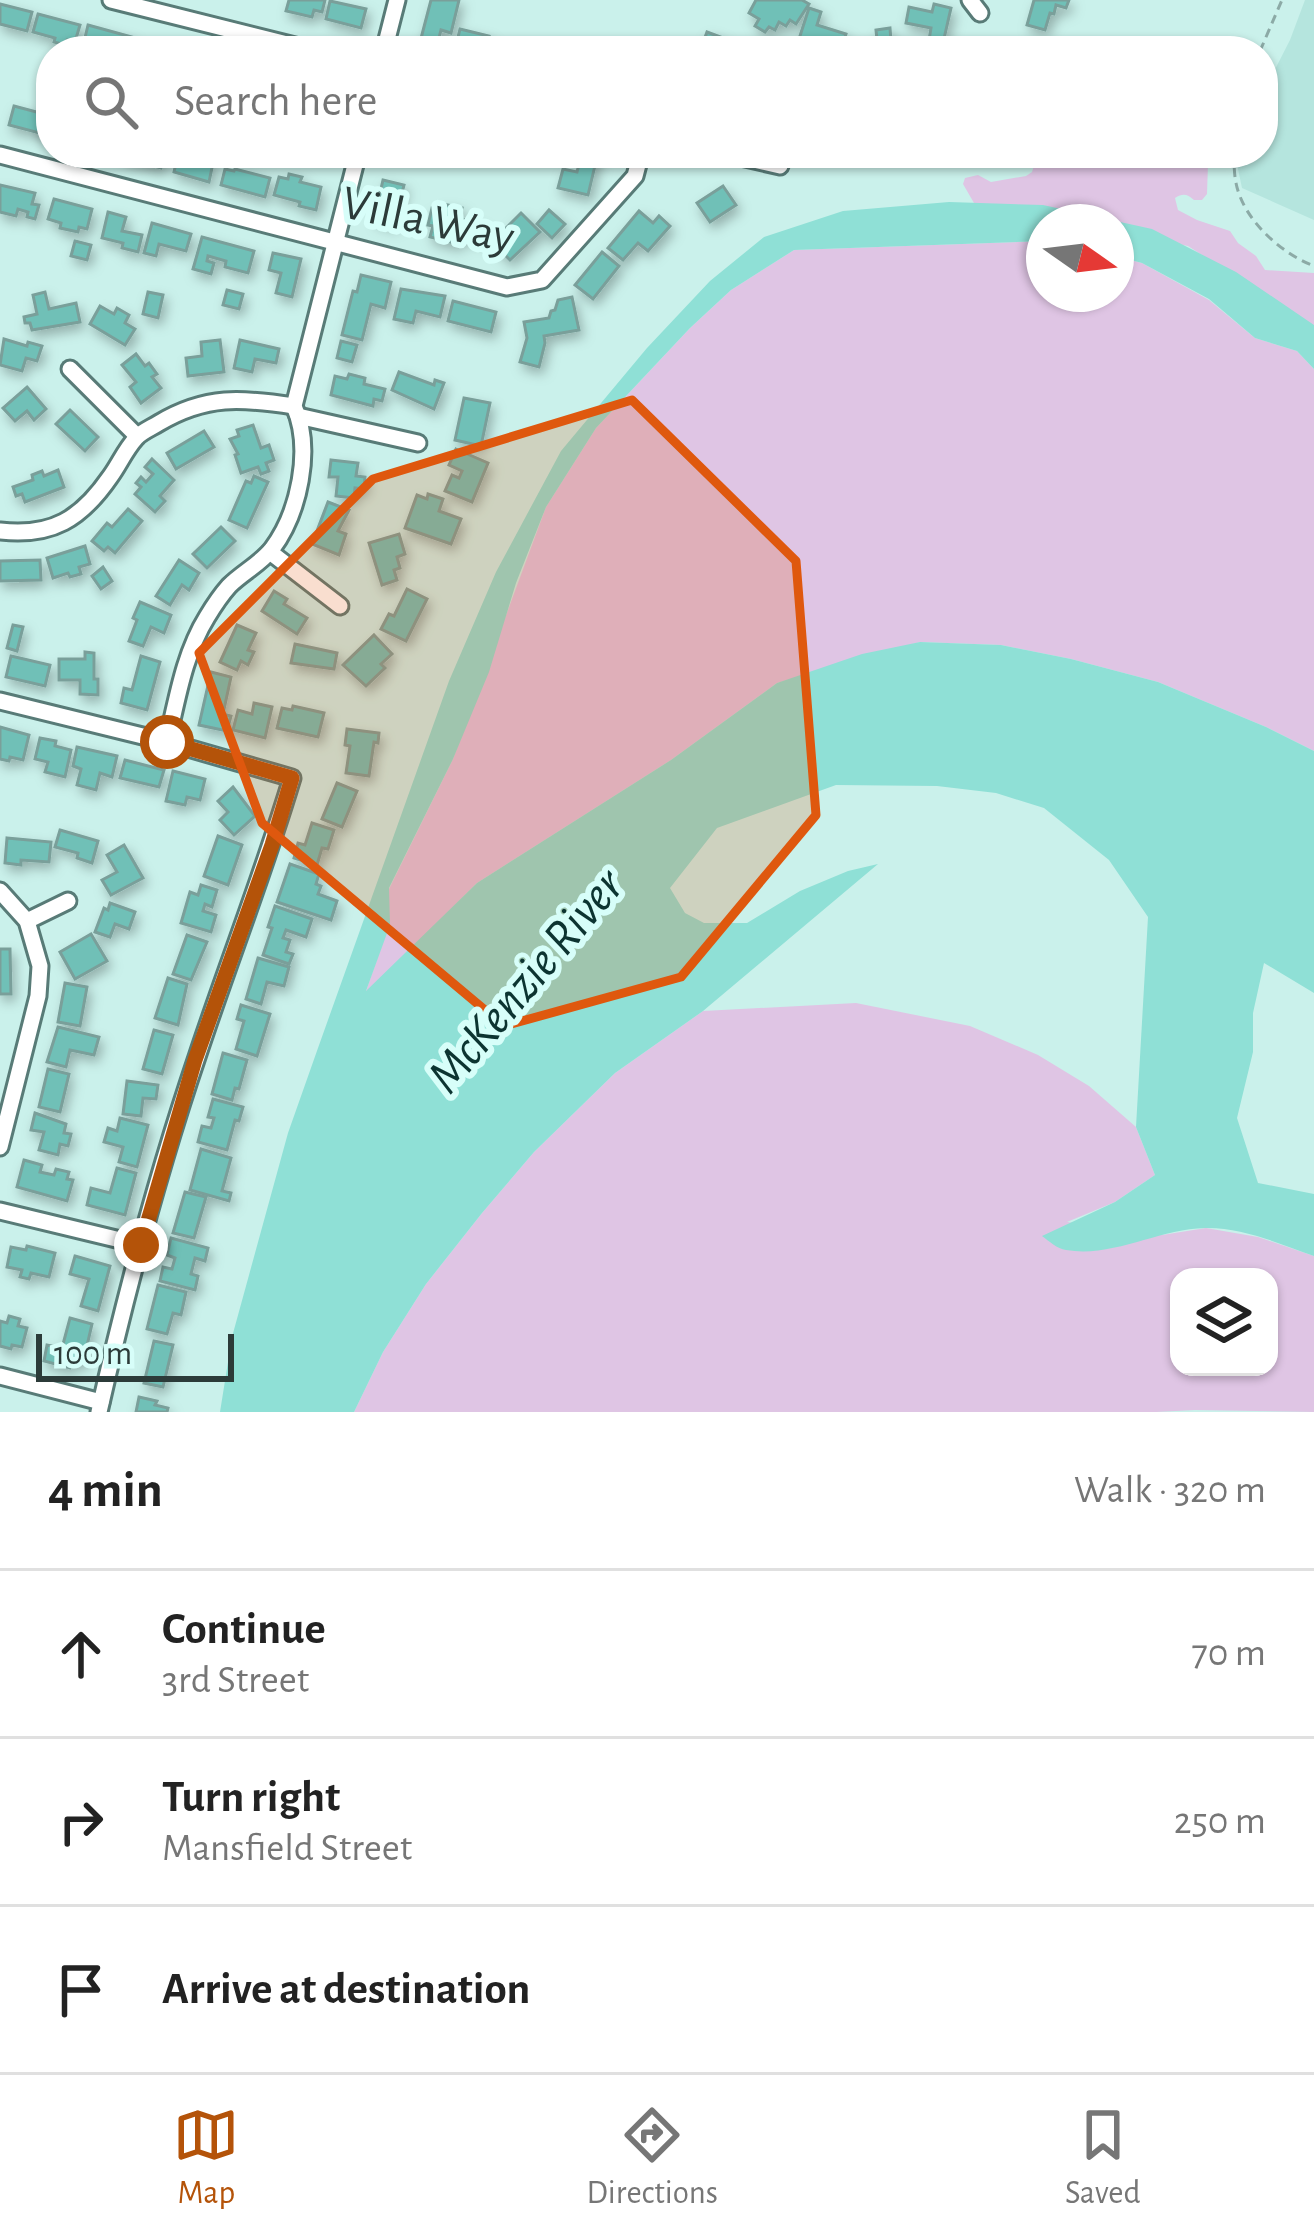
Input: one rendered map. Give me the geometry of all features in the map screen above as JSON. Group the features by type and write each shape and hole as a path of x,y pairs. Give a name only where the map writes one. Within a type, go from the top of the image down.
{"street":[{"path":"111,0 254,36"},
{"path":"388,36 397,0"},
{"name":"Villa Way","path":"0,155 36,164"},
{"name":"Villa Way","path":"50,168 507,287 542,280 636,168"},
{"path":"167,742 188,656 205,620 230,586 270,552 291,518 302,448 296,411 354,168"},
{"path":"70,369 137,436"},
{"path":"0,531 43,531 82,512 137,436 177,412 214,400 253,400 418,443"},
{"path":"270,552 340,606"},
{"path":"0,701 292,778 195,1060 100,1407 0,1376"},
{"path":"0,891 27,921 40,966 38,996 0,1147"},
{"path":"27,921 68,901"},
{"path":"0,1210 141,1245"}],"path":[{"path":"1266,36 1282,0"},
{"path":"1235,168 1236,186 1250,216 1276,243 1314,266"}],"highlighted area":[{"path":"632,400 796,561 816,815 681,977 504,1026 262,823 199,653 373,479"}],"shaded area":[{"path":"1305,0 1314,0 1314,220 1242,188 1238,169 1278,168 1278,64"},
{"path":"1033,168 1208,168 1207,194 1202,200 1178,196 1178,210 1230,231 1265,270 1314,273 1314,327 1188,246 1134,229 1134,204 1026,204 1026,210 974,203 963,184 965,178 978,175 991,182 1026,176"},
{"path":"1026,242 1026,312 1134,312 1134,261 1209,300 1255,338 1297,351 1314,369 1314,751 1158,682 1001,645 920,642 777,683 671,760 477,883 365,994 389,925 389,889 453,759 546,507 596,428 690,328 731,290 794,250"},
{"path":"856,1003 970,1026 1038,1055 1089,1086 1136,1127 1155,1175 1115,1202 1067,1222 1162,1235 1206,1228 1258,1237 1314,1256 1314,1412 354,1412 383,1352 426,1284 534,1152 615,1073 703,1011"}],"water":[{"name":"McKenzie River","path":"949,202 1026,204 1026,242 794,250 731,290 596,428 546,507 489,672 453,759 389,888 390,925 366,991 477,883 671,760 777,683 862,654 920,642 1001,645 1158,682 1314,751 1314,993 1264,963 1253,1013 1253,1052 1237,1118 1258,1183 1314,1194 1314,1256 1219,1228 1084,1251 1063,1249 1042,1236 1115,1202 1155,1175 1136,1127 1148,917 1109,860 1044,808 996,793 937,786 836,785 717,828 670,888 685,913 704,923 747,923 800,891 878,864 703,1011 615,1073 534,1152 426,1284 383,1352 354,1412 220,1412 232,1337 288,1133 449,681 496,572 561,451 710,281 764,237 843,211"},
{"path":"1134,225 1152,229 1236,272 1314,325 1314,369 1297,351 1255,338 1209,299 1134,261"}],"building":[{"path":"289,0 325,0 322,12 314,10 312,17 286,11"},
{"path":"431,0 459,0 451,33 441,30 440,36 422,36"},
{"path":"756,0 809,4 796,24 779,22 775,30 769,27 765,32 755,26 759,19 749,13"},
{"path":"1034,0 1069,0 1066,8 1056,5 1045,30 1027,25"},
{"path":"330,1 366,9 361,28 326,19"},
{"path":"0,4 32,12 27,31 0,24"},
{"path":"934,4 951,8 945,36 930,36 931,28 906,23 909,7 932,12"},
{"path":"809,8 821,12 817,25 846,34 845,36 800,36"},
{"path":"38,14 80,25 77,36 33,32"},
{"path":"88,25 128,36 85,36"},
{"path":"890,28 891,36 877,36 876,30"},
{"path":"460,29 489,36 458,36"},
{"path":"14,106 36,112 36,132 9,125"},
{"path":"175,168 212,168 209,182 174,172"},
{"path":"578,168 594,168 588,195 558,188 563,169 577,172"},
{"path":"225,169 270,178 265,197 221,185"},
{"path":"289,174 321,187 316,210 274,195 279,177 288,179"},
{"path":"383,180 404,185 394,224 374,219"},
{"path":"0,185 35,193 32,204 39,205 35,219 18,209 16,216 0,212"},
{"path":"723,186 736,205 710,222 697,203"},
{"path":"54,199 92,209 87,229 60,228 61,223 48,219"},
{"path":"443,204 462,208 459,218 482,224 479,239 460,235 458,244 430,237 432,208 441,210"},
{"path":"549,210 565,224 552,238 537,224"},
{"path":"639,211 653,223 659,216 670,226 648,251 638,243 623,260 608,248"},
{"path":"108,212 126,217 122,231 142,235 138,252 102,238"},
{"path":"521,213 540,232 510,260 492,242"},
{"path":"152,223 191,234 186,251 159,244 156,256 144,253"},
{"path":"202,237 254,251 248,273 208,256 207,261 214,263 211,274 193,269"},
{"path":"75,241 91,245 87,260 71,256"},
{"path":"602,252 619,266 593,299 575,285"},
{"path":"273,253 301,259 292,297 276,293 281,273 269,270"},
{"path":"361,275 391,282 385,308 371,304 362,340 342,335"},
{"path":"401,289 445,296 440,317 416,311 413,323 394,319"},
{"path":"227,290 243,294 239,309 223,305"},
{"path":"45,292 49,309 76,303 80,322 32,330 24,317 37,314 33,295"},
{"path":"148,292 163,295 158,318 143,314"},
{"path":"572,297 579,330 544,336 539,367 520,362 527,338 524,322 549,318 558,300"},
{"path":"453,301 496,312 491,332 448,321"},
{"path":"100,306 129,315 125,323 135,329 125,345 90,324"},
{"path":"4,339 42,346 37,361 26,358 22,371 0,365"},
{"path":"220,340 224,372 188,376 186,358 202,356 201,342"},
{"path":"240,340 279,349 276,363 255,359 252,372 234,368"},
{"path":"341,341 357,345 352,362 337,358"},
{"path":"136,354 145,366 149,363 161,388 141,403 130,387 136,382 122,365"},
{"path":"399,372 434,385 435,380 444,383 434,409 392,390"},
{"path":"349,374 385,389 382,401 374,399 373,406 331,395 335,376 347,379"},
{"path":"27,387 46,409 34,420 27,411 15,421 3,408"},
{"path":"464,398 490,403 481,446 455,440"},
{"path":"70,410 98,437 85,451 56,424"},
{"path":"253,425 261,448 269,445 274,460 266,463 269,471 261,474 258,467 241,473 230,439 239,436 237,430"},
{"path":"204,431 214,447 176,469 167,453"},
{"path":"456,449 488,463 472,502 445,491 452,475 459,478 462,471 449,465"},
{"path":"152,459 174,480 160,496 165,501 155,512 135,494 141,477 146,482 153,474 145,467"},
{"path":"331,460 358,463 356,476 365,477 364,489 355,488 354,498 336,496 338,477 329,477"},
{"path":"58,470 64,487 25,502 22,494 16,496 13,487 33,480 32,475"},
{"path":"254,476 268,482 247,528 229,520 246,481 251,483"},
{"path":"428,494 443,499 439,511 461,519 451,544 405,528 417,495 427,499"},
{"path":"328,502 349,510 338,531 346,534 339,555 312,544"},
{"path":"128,509 142,521 115,553 108,547 104,551 92,541"},
{"path":"221,527 235,541 207,568 193,554"},
{"path":"399,534 405,554 397,557 397,580 382,585 369,543"},
{"path":"85,546 90,564 79,567 81,574 53,578 47,558"},
{"path":"40,560 41,580 0,581 0,561"},
{"path":"179,560 199,573 189,590 182,585 170,605 156,596"},
{"path":"103,567 112,581 101,589 92,576"},
{"path":"407,589 427,599 406,641 381,629 389,614 394,616"},
{"path":"274,591 287,599 284,604 307,618 297,634 262,611"},
{"path":"140,602 171,615 164,633 151,627 143,646 129,641"},
{"path":"13,625 23,627 17,651 7,648"},
{"path":"237,625 256,633 248,650 254,652 248,665 241,661 237,670 220,662"},
{"path":"374,635 392,654 366,686 343,665"},
{"path":"295,644 337,653 334,669 291,663"},
{"path":"85,652 94,653 98,695 80,694 80,680 59,680 59,659 85,659"},
{"path":"11,656 50,665 45,686 6,677"},
{"path":"141,656 160,662 147,710 121,703 124,688 132,690"},
{"path":"211,672 231,677 223,714 231,716 227,731 199,725"},
{"path":"254,703 272,707 265,738 233,730 238,710 252,714"},
{"path":"293,706 324,713 318,737 277,728 282,708 292,710"},
{"path":"0,727 29,735 23,760 0,759"},
{"path":"347,729 379,733 369,776 346,773"},
{"path":"40,738 71,750 65,777 45,772 48,762 35,759"},
{"path":"77,747 117,756 112,777 100,773 96,790 77,785 81,769 73,766"},
{"path":"125,760 164,770 159,787 120,778"},
{"path":"173,771 205,779 200,800 187,797 185,805 166,801"},
{"path":"337,783 357,791 342,827 322,819"},
{"path":"233,787 255,816 234,835 220,820 228,812 218,801"},
{"path":"312,823 334,830 317,865 294,858 298,843 305,845"},
{"path":"60,830 98,841 92,863 77,858 78,853 55,847"},
{"path":"218,836 242,845 228,885 204,876"},
{"path":"7,838 51,842 49,862 5,863"},
{"path":"124,845 143,878 111,895 102,880 117,872 107,855"},
{"path":"290,864 319,874 318,894 337,901 331,920 277,902"},
{"path":"201,885 217,890 212,907 205,904 203,911 216,915 211,932 181,923 190,892 198,895"},
{"path":"110,903 135,912 129,929 115,924 110,937 95,932"},
{"path":"275,906 312,919 306,937 286,930 283,938 290,940 286,952 293,954 289,964 263,955"},
{"path":"91,934 107,961 75,979 60,952"},
{"path":"187,935 207,942 191,980 173,974"},
{"path":"0,949 10,949 11,994 0,994"},
{"path":"258,958 289,967 284,986 267,982 261,1004 246,999"},
{"path":"168,978 187,984 178,1025 155,1018"},
{"path":"65,983 87,987 80,1026 58,1022"},
{"path":"241,1005 270,1014 257,1056 236,1049 244,1021 237,1019"},
{"path":"58,1027 99,1037 94,1055 70,1050 66,1067 47,1062"},
{"path":"154,1030 173,1035 162,1074 143,1069"},
{"path":"223,1053 247,1060 232,1100 212,1094"},
{"path":"48,1069 69,1074 60,1112 39,1107"},
{"path":"127,1081 158,1085 156,1099 143,1098 141,1116 123,1114"},
{"path":"213,1099 243,1107 227,1150 198,1142 202,1126 211,1128 214,1118 208,1117"},
{"path":"35,1113 66,1124 64,1133 71,1134 68,1146 60,1144 58,1155 39,1150 44,1132 31,1130"},
{"path":"120,1118 148,1125 137,1167 119,1162 123,1147 104,1142 108,1128 117,1131"},
{"path":"201,1149 231,1158 222,1191 231,1193 229,1201 190,1190"},
{"path":"24,1160 42,1165 40,1172 69,1172 67,1179 73,1180 67,1201 17,1187"},
{"path":"117,1168 136,1173 125,1215 87,1205 91,1188 110,1193"},
{"path":"185,1192 206,1197 194,1238 173,1233"},
{"path":"171,1238 208,1248 205,1261 195,1258 191,1274 198,1276 195,1290 160,1281 163,1267 172,1269 175,1258 167,1255"},
{"path":"27,1246 55,1253 49,1277 31,1273 29,1279 20,1277 22,1270 7,1267 11,1247 26,1250"},
{"path":"75,1256 110,1266 98,1311 81,1306 89,1279 70,1274"},
{"path":"158,1285 186,1292 181,1315 173,1313 167,1334 147,1329"},
{"path":"9,1316 20,1319 18,1326 27,1328 22,1347 0,1346 0,1321 7,1323"},
{"path":"70,1318 92,1324 83,1363 72,1360 70,1368 44,1361 47,1345 62,1348"},
{"path":"154,1341 173,1345 163,1387 144,1383"},
{"path":"139,1397 157,1401 155,1405 168,1408 167,1412 136,1412"}],"route":[{"path":"141,1245 195,1060 292,778 167,742"}]}
